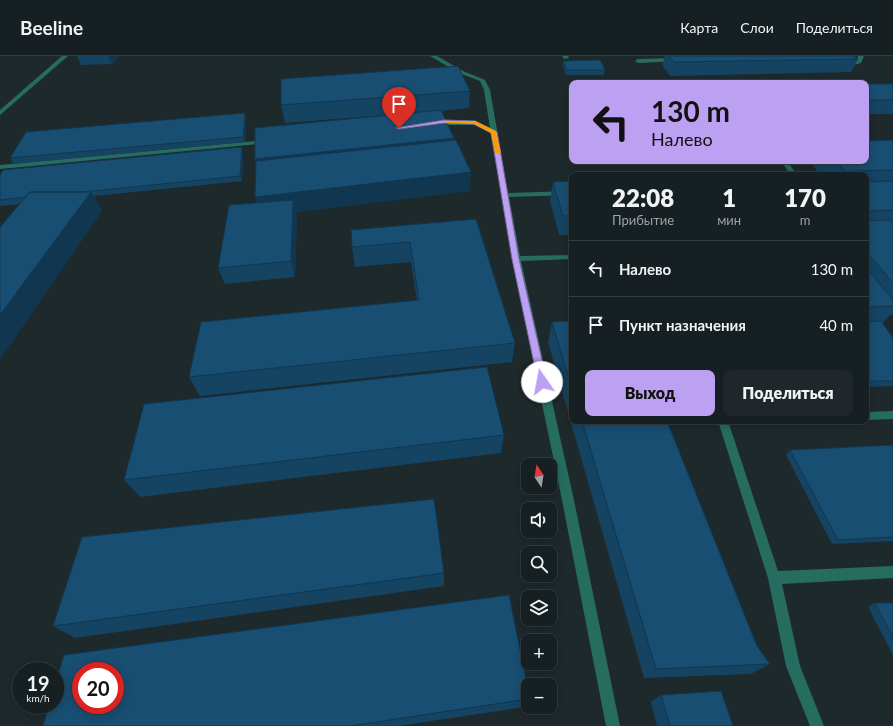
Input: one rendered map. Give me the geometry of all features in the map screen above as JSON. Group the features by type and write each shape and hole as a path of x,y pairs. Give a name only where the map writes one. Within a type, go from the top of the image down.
{"street":[{"path":"0,113 65,56"},
{"path":"433,56 461,72 482,80 487,90 516,259 570,512 613,726"},
{"path":"852,65 859,62 861,56"},
{"path":"638,61 684,59"},
{"path":"429,124 444,122 475,123 494,132"},
{"path":"0,167 275,141"},
{"path":"505,195 569,193"},
{"path":"516,259 569,257"},
{"path":"869,416 893,415"},
{"path":"724,424 774,578 793,666 817,726"},
{"path":"774,578 893,572"}],"building":[{"path":"669,56 854,56 858,59 674,62"},
{"path":"600,60 605,70 567,70 563,61"},
{"path":"458,66 470,91 281,105 281,79"},
{"path":"869,84 893,84 893,100 869,100"},
{"path":"441,110 454,138 255,159 255,128"},
{"path":"245,113 243,137 10,158 26,132"},
{"path":"456,140 471,172 255,197 256,161"},
{"path":"893,140 893,170 846,171 839,164 869,164 869,141"},
{"path":"242,147 240,176 83,192 30,192 25,197 0,200 0,175 3,170"},
{"path":"569,181 569,216 563,216 553,182"},
{"path":"893,181 893,210 869,211 869,182"},
{"path":"30,192 91,192 0,315 0,227"},
{"path":"293,200 291,261 218,268 229,205"},
{"path":"476,219 515,343 189,377 201,322 419,300 410,242 352,247 351,230"},
{"path":"889,220 893,224 893,283 869,255 869,221"},
{"path":"869,271 893,300 893,306 869,307"},
{"path":"569,321 569,379 552,322"},
{"path":"881,321 893,338 893,381 869,381 869,322"},
{"path":"487,367 504,435 124,480 144,404"},
{"path":"583,424 668,424 757,646 770,664 656,669"},
{"path":"893,445 893,537 838,540 790,450"},
{"path":"434,499 444,573 53,626 82,537"},
{"path":"509,595 521,654 521,670 524,670 526,678 521,678 521,700 350,726 43,726 46,714 64,714 64,662 62,662 64,655"},
{"path":"875,603 893,603 893,637"},
{"path":"721,691 733,726 670,726 661,695"}],"slow traffic":[{"path":"447,122 475,123 494,132 498,153"}],"route":[{"path":"399,128 444,122 460,122 475,123 494,132 516,259 542,382"}]}
